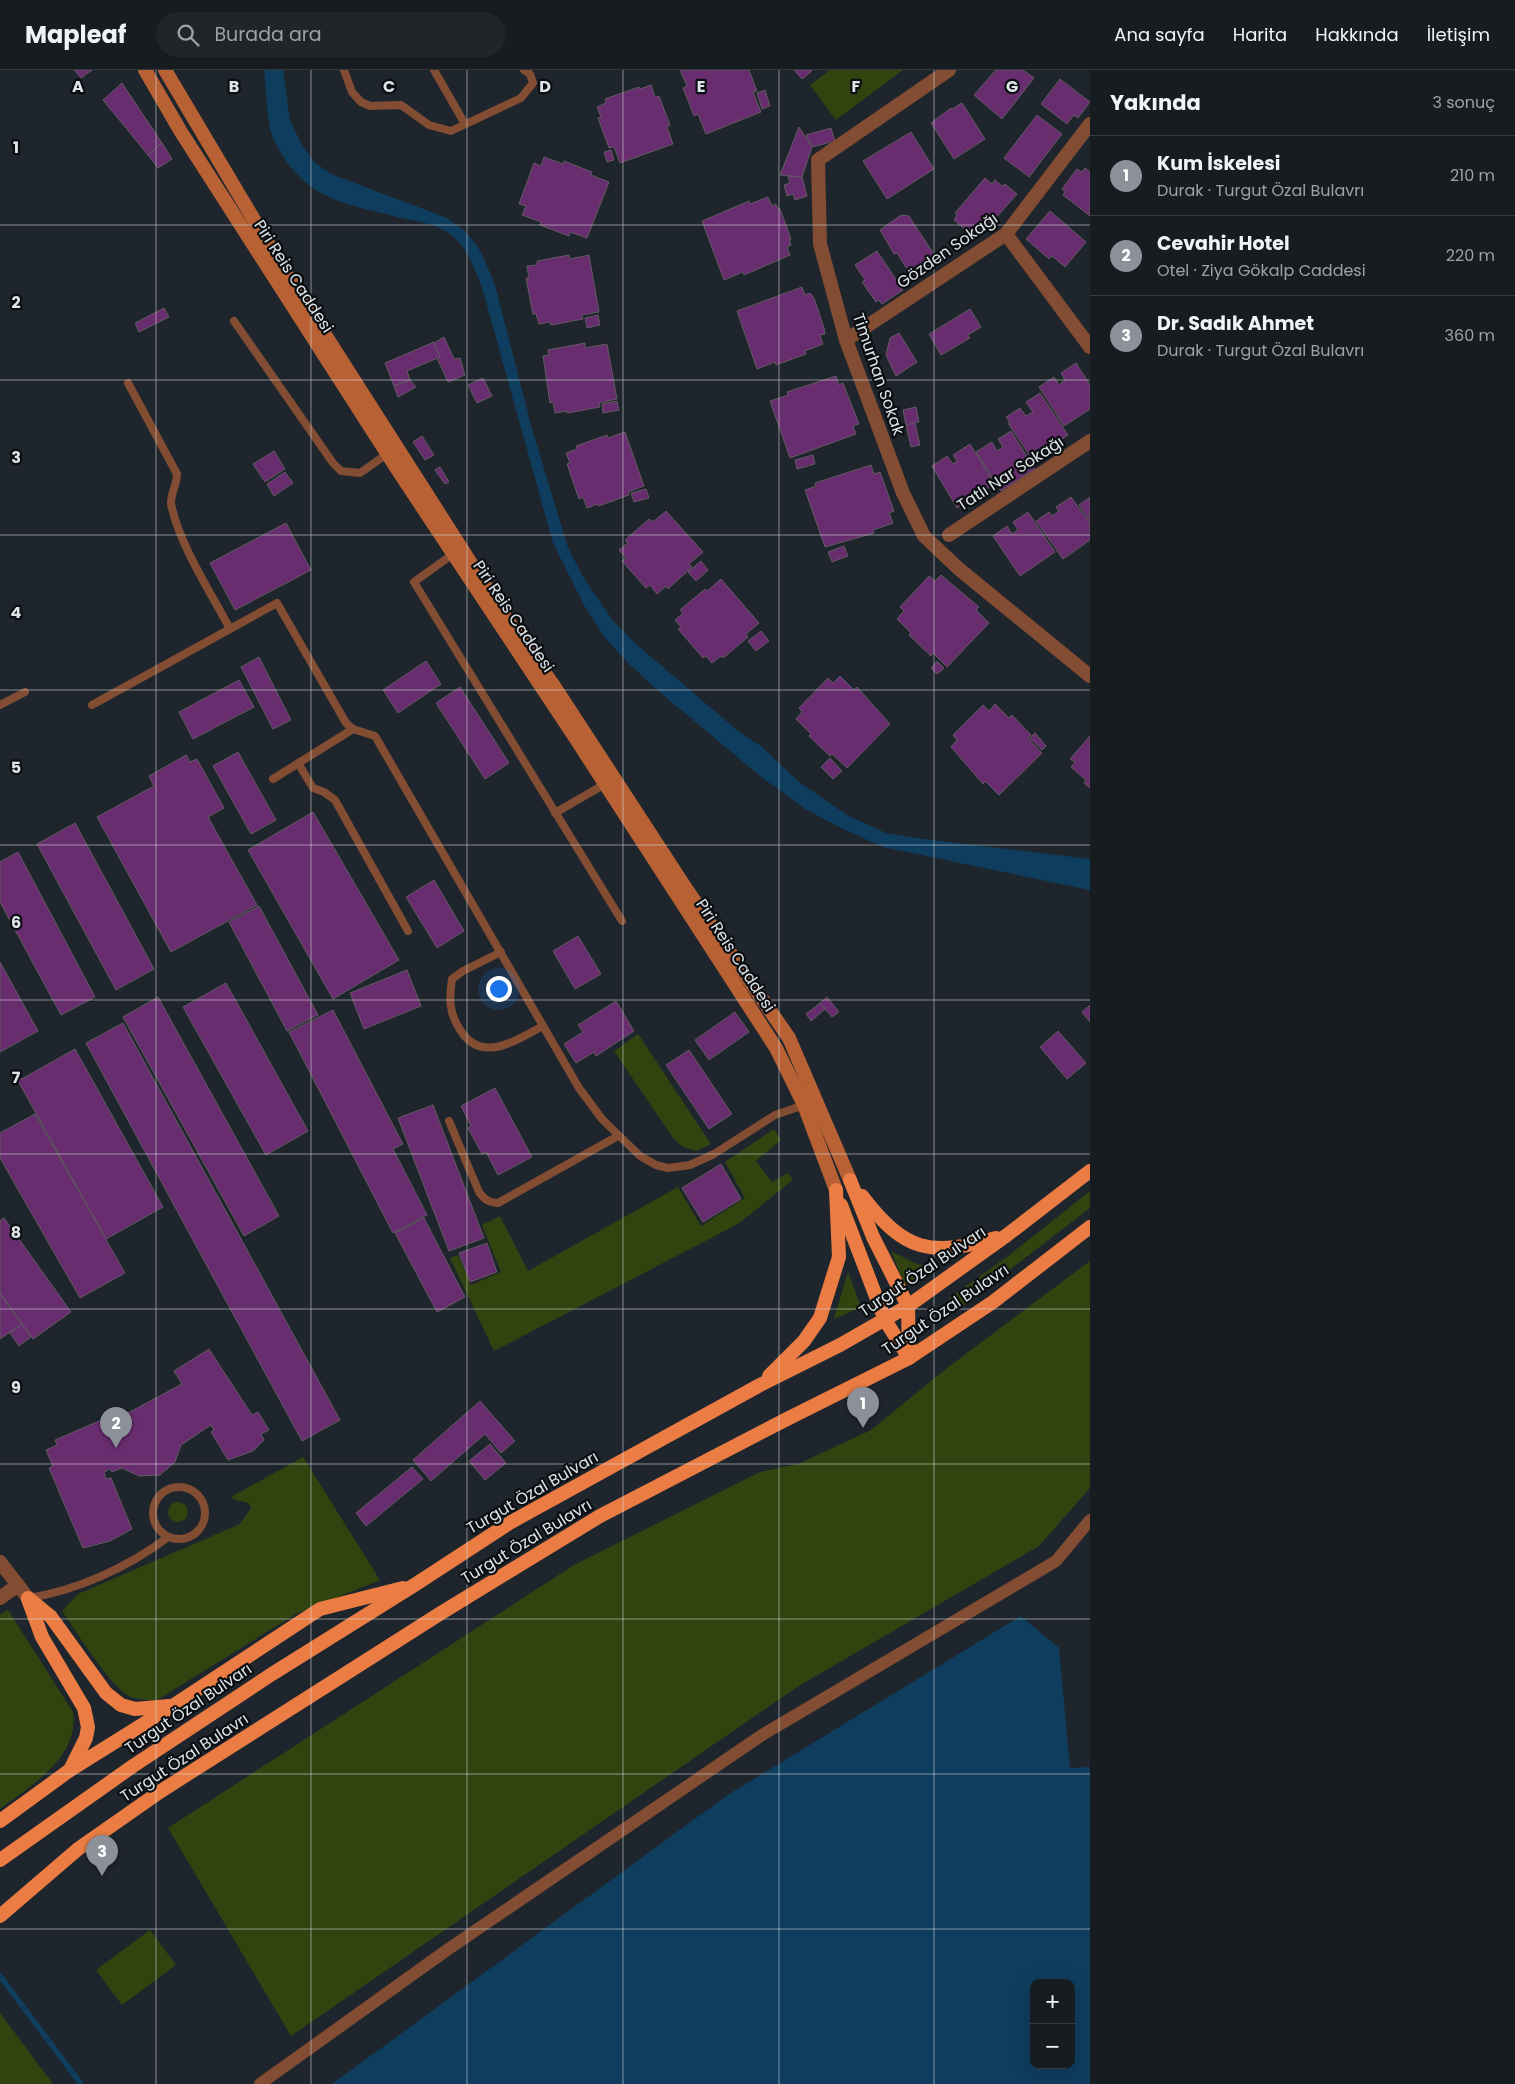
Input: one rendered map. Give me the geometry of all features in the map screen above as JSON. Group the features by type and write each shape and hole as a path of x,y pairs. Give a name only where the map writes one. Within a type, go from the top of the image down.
{"highway":[{"name":"Turgut Özal Bulvarı","path":"0,1860 132,1766 510,1522 908,1306 1007,1236 1090,1171"},
{"path":"850,1180 883,1223 900,1237 926,1248 948,1249 967,1247 1007,1236"},
{"path":"850,1180 874,1237 908,1306 909,1358"},
{"path":"836,1190 885,1320 909,1358"},
{"path":"760,1385 804,1341 820,1318 839,1257 836,1190"},
{"name":"Turgut Özal Bulavrı","path":"0,1916 78,1849 161,1791 524,1561 609,1512 909,1358 993,1302 1090,1227"},
{"path":"0,1821 70,1770 174,1705 320,1609 416,1584"},
{"path":"28,1598 51,1617 106,1693 122,1705 135,1709 174,1705"},
{"path":"28,1598 42,1637 84,1708 88,1727 86,1738 70,1770"}],"main road":[{"name":"Piri Reis Caddesi","path":"145,70 181,132 387,454 605,784 776,1048 804,1105 836,1190"},
{"name":"Piri Reis Caddesi","path":"165,70 285,272 504,615 554,686 687,890 789,1038 850,1180"}],"street":[{"name":"Timurhan Sokak","path":"949,70 818,160 820,244 846,340 903,493 924,536 959,569 1090,676"},
{"name":"Gözden Sokağı","path":"846,340 1006,234 1090,124"},
{"path":"1006,234 1090,346"},
{"name":"Tatlı Nar Sokağı","path":"949,534 1090,441"},
{"path":"260,2084 447,1950 762,1735 1056,1562 1090,1520"},
{"path":"0,1562 28,1598"},
{"path":"0,1598 18,1585"}],"lane":[{"path":"344,70 352,92 361,102 370,106 401,104 429,125 451,131 521,98 533,83 530,74 524,70"},
{"path":"434,70 465,124"},
{"path":"234,321 341,472 360,473 387,454"},
{"path":"128,383 177,474 177,484 171,502 179,531 230,629"},
{"path":"453,554 414,582 622,921"},
{"path":"92,705 277,603 346,723 353,729 375,736 579,1088 602,1119 618,1136 640,1156 656,1165 678,1168 714,1154 775,1115 804,1105"},
{"path":"0,705 25,692"},
{"path":"273,779 353,729"},
{"path":"298,763 313,788 324,792 335,800 408,930"},
{"path":"555,812 605,784"},
{"path":"500,952 463,971 452,979 449,996 452,1016 464,1036 475,1047 488,1048 523,1037 543,1026"},
{"path":"449,1121 480,1192 485,1200 490,1202 498,1202 618,1136"},
{"path":"28,1598 50,1595 144,1555 168,1538 184,1540 199,1531 204,1524 205,1507 202,1499 189,1488 171,1488 157,1499 153,1507 155,1525 168,1538"}],"green space":[{"path":"830,70 903,70 836,120 810,85"},
{"path":"638,1034 711,1144 696,1151 683,1147 673,1138 614,1051"},
{"path":"774,1129 781,1140 756,1161 772,1182 788,1173 793,1180 738,1224 494,1351 450,1258 458,1255 471,1285 501,1272 482,1225 500,1216 528,1271 678,1187 701,1226 745,1198 725,1162"},
{"path":"1090,1191 1090,1208 956,1311 949,1298 1007,1257"},
{"path":"891,1251 917,1264 933,1267 905,1285"},
{"path":"1090,1261 1090,1488 1039,1546 797,1687 291,2036 168,1828 574,1565 760,1472 798,1464 871,1430 947,1368"},
{"path":"848,1272 861,1307 834,1319"},
{"path":"303,1457 380,1580 296,1614 157,1700 130,1697 119,1689 62,1611 78,1594 240,1524 251,1508 249,1503 231,1497"},
{"path":"178,1502 185,1505 188,1512 185,1519 178,1522 171,1519 168,1512 171,1505"},
{"path":"8,1610 73,1712 73,1729 69,1743 51,1769 0,1809 0,1615"},
{"path":"150,1930 176,1965 122,2005 96,1970"},
{"path":"0,2013 53,2084 0,2084"}],"water":[{"path":"264,70 283,70 290,120 301,143 313,161 331,174 447,218 464,230 475,243 483,256 495,285 532,429 568,548 585,580 614,622 636,644 737,730 762,747 798,781 847,815 886,833 1090,859 1090,890 883,847 843,829 805,809 760,776 656,689 628,663 605,638 585,607 553,543 483,291 465,250 446,231 425,223 361,208 326,196 311,187 297,175 285,159 271,132"},
{"path":"1021,1616 1059,1648 1070,1768 1090,1767 1090,2084 332,2084 726,1796"}],"building":[{"path":"74,70 92,70 81,78"},
{"path":"680,70 749,70 757,91 753,92 761,112 706,134 698,114 694,116 683,88 687,86"},
{"path":"794,70 811,70 812,71 802,79"},
{"path":"996,70 1023,70 1034,78 1002,119 974,95"},
{"path":"1060,79 1090,102 1078,118 1074,115 1067,124 1041,104"},
{"path":"122,83 162,143 148,155 103,100"},
{"path":"651,85 655,97 659,96 670,125 667,127 673,144 620,163 614,147 609,148 598,118 601,117 597,107 606,103 605,99 639,87 640,89"},
{"path":"765,90 770,106 762,109 757,93"},
{"path":"962,103 985,139 954,159 931,123 951,108"},
{"path":"1037,115 1062,134 1029,177 1004,158"},
{"path":"799,127 812,147 802,177 780,175"},
{"path":"831,128 835,141 812,147 806,135"},
{"path":"911,132 934,169 887,199 863,161"},
{"path":"162,143 172,159 158,168 148,155"},
{"path":"611,150 614,160 607,162 604,152"},
{"path":"544,157 563,164 564,161 592,172 591,175 609,182 587,238 570,232 569,236 540,225 541,222 522,215 526,206 519,204 534,163 541,166"},
{"path":"1085,168 1090,172 1090,216 1063,195 1065,192 1062,189 1077,169 1082,172"},
{"path":"788,176 802,177 807,196 795,200 793,194 787,196 784,185 790,183"},
{"path":"985,178 992,184 995,180 1002,186 1005,184 1017,194 985,230 983,227 974,237 954,220 957,215 955,213"},
{"path":"768,197 772,206 776,204 778,209 780,209 791,239 789,239 791,245 787,247 790,255 744,275 743,272 724,280 702,221 749,201 750,204"},
{"path":"1050,211 1086,242 1065,267 1052,256 1049,259 1026,239"},
{"path":"901,215 909,216 937,259 936,267 920,277 912,277 897,253 894,254 880,230"},
{"path":"877,251 903,290 882,304 879,300 876,302 862,282 865,280 855,265"},
{"path":"569,255 570,259 589,255 599,312 582,315 583,319 551,325 550,322 539,324 536,314 533,314 526,278 529,278 527,266 537,265 537,261"},
{"path":"802,287 805,295 810,293 814,298 824,328 825,334 820,335 823,344 805,351 806,354 776,365 775,362 757,369 737,311"},
{"path":"164,308 169,317 139,332 135,323"},
{"path":"970,309 981,327 968,335 970,338 941,355 929,334"},
{"path":"598,315 600,325 587,328 585,318"},
{"path":"899,333 917,362 896,376 886,355 890,338"},
{"path":"444,337 454,359 460,358 465,375 448,382 437,358 440,357 434,343"},
{"path":"434,342 440,357 407,371 410,380 394,386 385,363"},
{"path":"585,343 585,348 607,344 617,399 599,403 600,407 567,413 567,411 555,413 553,402 550,403 543,356 549,355 548,350"},
{"path":"1076,363 1090,385 1090,409 1064,426 1039,387 1054,377 1059,385 1065,380 1061,373"},
{"path":"836,376 839,385 843,383 859,424 853,426 856,434 790,458 770,401 788,395 787,392"},
{"path":"483,378 492,396 477,403 468,385"},
{"path":"410,380 416,387 398,397 394,386"},
{"path":"1040,393 1068,435 1032,459 1006,417 1020,408 1026,416 1033,412 1026,402"},
{"path":"617,401 619,410 603,413 602,404"},
{"path":"916,407 919,422 906,425 903,410"},
{"path":"915,423 920,445 911,447 906,425"},
{"path":"1011,431 1035,469 1001,491 976,452 992,442 997,451 1003,447 998,439"},
{"path":"625,432 644,486 628,492 629,495 599,506 598,504 587,508 583,497 579,499 567,464 570,463 566,453 577,449 576,446 607,435 608,438"},
{"path":"422,436 434,455 425,460 413,442"},
{"path":"970,444 995,484 957,508 932,466 947,456 953,464 957,461 953,455"},
{"path":"274,451 285,469 265,482 253,464"},
{"path":"813,455 815,464 797,469 795,460"},
{"path":"871,465 874,474 880,472 894,511 889,513 893,523 873,530 874,533 825,547 805,490 816,486 815,483"},
{"path":"440,467 449,482 445,484 435,470"},
{"path":"285,472 293,483 274,496 267,484"},
{"path":"646,489 649,498 634,502 631,493"},
{"path":"1071,497 1090,523 1090,540 1063,559 1036,521 1049,512 1052,516 1059,511 1056,507"},
{"path":"1090,497 1090,521 1079,505"},
{"path":"666,511 703,552 689,564 692,567 668,589 666,586 657,594 650,585 646,588 622,561 626,558 619,550 628,543 625,540 649,519 653,522"},
{"path":"1028,512 1055,552 1020,576 993,536 1007,526 1012,534 1018,530 1013,522"},
{"path":"286,523 311,570 235,610 210,563"},
{"path":"844,546 848,556 832,562 828,552"},
{"path":"701,561 708,570 696,581 688,572"},
{"path":"941,575 979,607 976,610 989,623 947,667 933,653 931,656 909,635 911,633 897,619 904,611 900,607 929,576 935,581"},
{"path":"721,579 759,623 746,634 748,637 723,658 721,656 712,663 706,656 703,658 678,629 681,627 675,620 683,613 680,610 705,589 707,591"},
{"path":"761,631 769,641 756,651 748,641"},
{"path":"259,657 291,720 273,729 241,667"},
{"path":"426,661 441,684 398,713 383,690"},
{"path":"937,661 944,668 937,674 931,668"},
{"path":"840,676 854,690 857,687 890,724 847,768 832,754 830,756 809,736 811,734 796,719 802,712 799,708 828,678 833,683"},
{"path":"239,680 254,707 193,739 179,712"},
{"path":"460,687 509,763 485,779 436,703"},
{"path":"995,704 1009,718 1012,715 1031,735 1028,738 1042,753 999,795 985,781 983,784 951,747 957,740 953,735 983,705 989,711"},
{"path":"1035,733 1046,746 1042,750 1030,738"},
{"path":"1090,736 1090,788 1084,783 1086,780 1071,767 1075,762 1070,759"},
{"path":"238,752 276,820 251,834 213,766"},
{"path":"186,755 190,762 197,759 224,808 208,817 257,905 171,952 97,817 154,786 149,776"},
{"path":"830,758 842,771 833,779 821,767"},
{"path":"313,812 399,960 333,999 248,850"},
{"path":"75,823 154,969 116,990 37,844"},
{"path":"18,852 95,997 61,1015 0,902 0,862"},
{"path":"434,880 464,931 437,948 406,897"},
{"path":"259,906 318,1015 287,1031 229,922"},
{"path":"578,936 601,974 575,989 553,951"},
{"path":"0,962 38,1031 0,1052"},
{"path":"407,970 421,1006 364,1029 350,993"},
{"path":"226,983 308,1131 266,1155 183,1007"},
{"path":"158,997 279,1216 244,1236 123,1017"},
{"path":"827,997 839,1012 832,1017 820,1003"},
{"path":"616,1001 634,1031 596,1056 594,1052 576,1063 564,1044 583,1032 578,1025"},
{"path":"820,1003 825,1009 811,1021 806,1014"},
{"path":"1090,1005 1090,1022 1082,1012"},
{"path":"333,1010 403,1144 393,1149 427,1215 393,1233 289,1032"},
{"path":"735,1012 749,1032 709,1060 695,1040"},
{"path":"123,1023 340,1420 302,1441 86,1043"},
{"path":"1058,1031 1086,1063 1067,1079 1040,1047"},
{"path":"75,1049 163,1207 106,1239 18,1081"},
{"path":"689,1050 732,1114 709,1129 666,1065"},
{"path":"495,1088 532,1157 498,1175 486,1152 482,1154 468,1128 471,1126 461,1106"},
{"path":"433,1105 484,1238 449,1251 398,1118"},
{"path":"35,1114 125,1273 80,1298 0,1158 0,1133"},
{"path":"721,1164 741,1199 703,1222 682,1188"},
{"path":"4,1218 71,1312 33,1339 0,1293 0,1221"},
{"path":"424,1218 465,1297 437,1312 395,1233"},
{"path":"487,1243 497,1272 470,1282 459,1253"},
{"path":"0,1294 22,1324 0,1339"},
{"path":"22,1324 31,1337 19,1346 10,1333"},
{"path":"209,1349 252,1415 258,1412 269,1430 261,1434 264,1440 253,1451 228,1460 211,1432 214,1430 211,1425 181,1445 175,1462 160,1475 139,1476 122,1468 112,1472 110,1469 104,1472 106,1479 111,1478 132,1529 110,1541 83,1548 49,1468 53,1466 46,1450 57,1445 55,1440 113,1415 115,1420 182,1384 174,1371"},
{"path":"480,1401 515,1441 501,1453 485,1434 431,1481 413,1460"},
{"path":"490,1444 506,1463 485,1480 469,1461"},
{"path":"412,1467 423,1479 366,1526 356,1513"}],"waterway":[{"path":"0,1976 81,2084"}],"place":[{"name":"Kum İskelesi","path":"863,1428"},
{"name":"Cevahir Hotel","path":"116,1448"},
{"name":"Dr. Sadık Ahmet","path":"102,1876"}]}
